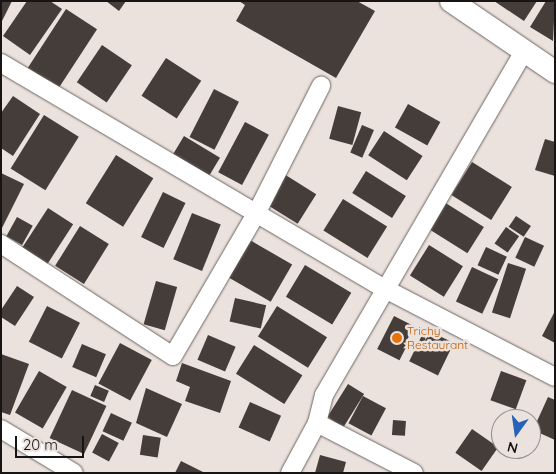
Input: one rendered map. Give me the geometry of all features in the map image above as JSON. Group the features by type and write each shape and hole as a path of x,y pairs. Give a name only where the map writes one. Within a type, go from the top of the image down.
{"street":[{"path":"451,1 555,72"},
{"path":"290,473 318,423 324,395 524,51"},
{"path":"1,63 385,289 555,377"},
{"path":"1,244 173,356 256,214 321,86"},
{"path":"318,423 414,473"},
{"path":"1,428 74,473"}],"building":[{"path":"1,1 12,1 1,23"},
{"path":"27,1 50,1 62,9 30,55 3,36"},
{"path":"106,1 126,1 119,11"},
{"path":"239,1 357,1 375,11 336,78 236,21 245,5"},
{"path":"494,1 537,1 524,21"},
{"path":"546,1 555,1 553,41 530,27"},
{"path":"66,9 97,29 59,88 28,68"},
{"path":"102,45 132,65 107,102 77,82"},
{"path":"166,58 201,81 177,119 141,96"},
{"path":"214,89 239,102 214,150 189,137"},
{"path":"13,96 40,114 13,156 1,148 1,113"},
{"path":"408,104 440,122 427,146 395,128"},
{"path":"338,106 361,112 352,145 329,139"},
{"path":"44,115 79,137 45,190 11,168"},
{"path":"245,122 269,135 242,185 218,172"},
{"path":"362,125 374,130 362,158 350,153"},
{"path":"384,131 423,156 407,180 368,155"},
{"path":"184,136 220,158 209,176 173,154"},
{"path":"545,139 555,142 555,176 535,170"},
{"path":"116,155 153,178 123,227 86,203"},
{"path":"472,162 512,187 491,220 451,195"},
{"path":"366,171 406,196 392,218 352,193"},
{"path":"1,173 24,184 1,230"},
{"path":"284,174 316,194 298,224 265,204"},
{"path":"163,192 185,203 164,248 141,237"},
{"path":"343,199 387,227 367,258 323,230"},
{"path":"444,202 484,227 467,253 428,228"},
{"path":"48,208 73,224 46,265 21,249"},
{"path":"192,213 221,225 202,271 173,259"},
{"path":"516,216 531,226 524,237 509,227"},
{"path":"17,217 33,226 22,245 6,236"},
{"path":"80,226 109,244 84,284 55,266"},
{"path":"506,227 519,236 508,253 495,243"},
{"path":"525,237 544,246 534,267 515,258"},
{"path":"248,239 292,264 271,302 227,276"},
{"path":"429,245 463,266 444,297 410,276"},
{"path":"486,247 507,257 498,275 478,265"},
{"path":"508,263 526,269 510,318 492,312"},
{"path":"305,265 351,293 332,325 286,297"},
{"path":"472,267 498,279 482,314 456,301"},
{"path":"156,281 177,287 165,330 144,324"},
{"path":"17,286 34,297 15,326 1,317 1,310"},
{"path":"235,298 266,305 261,329 230,321"},
{"path":"47,306 80,323 62,358 29,342"},
{"path":"277,306 327,337 308,368 258,337"},
{"path":"555,311 555,343 542,336"},
{"name":"Trichy Restaurant","path":"394,316 416,327 399,360 377,349"},
{"path":"425,329 454,343 438,375 409,361"},
{"path":"208,335 236,347 225,372 197,360"},
{"path":"120,343 152,360 130,401 98,384"},
{"path":"82,344 106,354 96,377 72,367"},
{"path":"254,345 302,375 284,404 236,374"},
{"path":"1,354 29,364 10,415 1,412"},
{"path":"182,363 231,381 220,413 185,401 190,387 176,381"},
{"path":"39,371 67,387 43,429 15,413"},
{"path":"501,371 526,380 515,409 490,400"},
{"path":"348,384 364,394 343,427 327,417"},
{"path":"95,385 109,391 104,402 90,396"},
{"path":"146,388 182,404 167,437 136,423"},
{"path":"72,390 106,406 84,454 50,438"},
{"path":"363,396 386,408 371,436 348,423"},
{"path":"548,397 555,400 555,440 541,434 541,412"},
{"path":"250,402 281,416 270,441 239,428"},
{"path":"111,413 132,423 123,441 103,431"},
{"path":"393,420 406,421 405,436 392,435"},
{"path":"472,429 491,442 491,458 482,471 455,453"},
{"path":"102,434 119,443 109,461 92,453"},
{"path":"143,435 161,438 158,458 140,455"},
{"path":"320,455 346,462 343,473 315,473"},
{"path":"181,461 205,473 175,473"}],"place":[{"name":"Trichy Restaurant","path":"397,338"}]}
